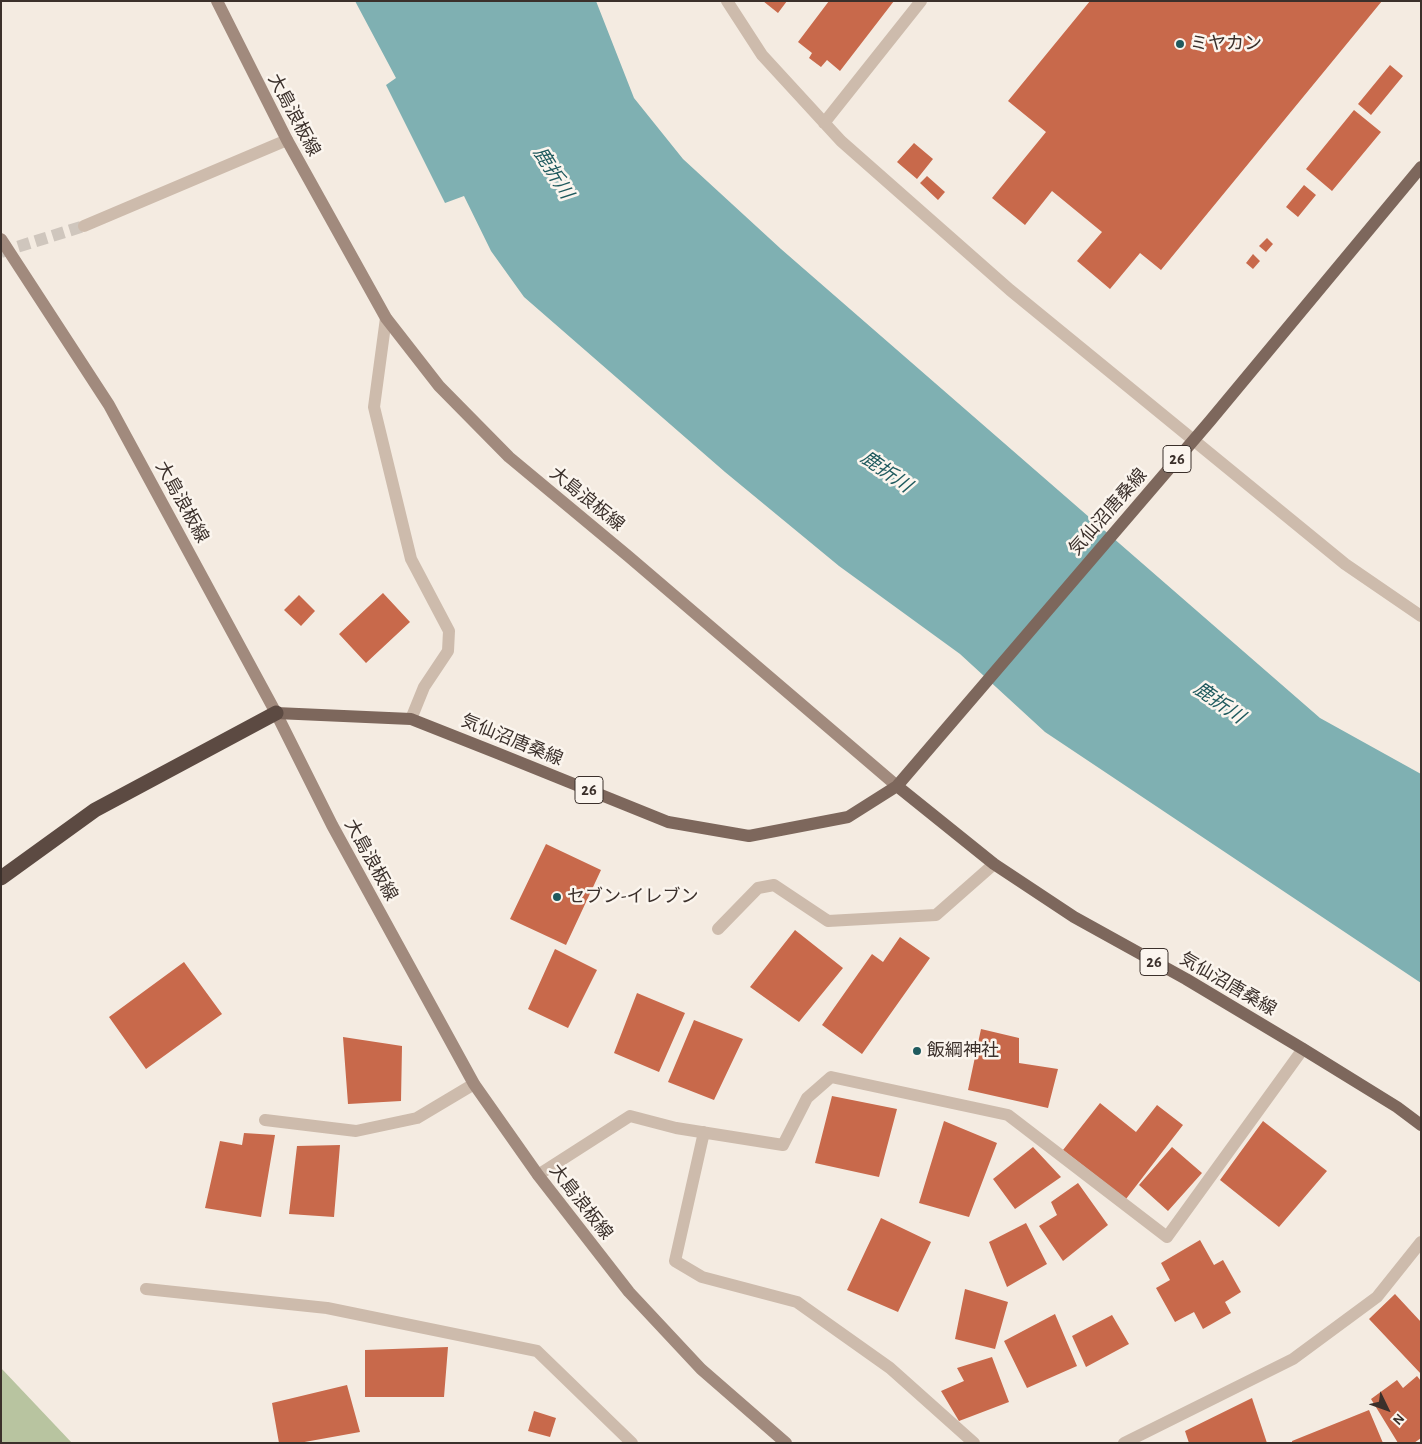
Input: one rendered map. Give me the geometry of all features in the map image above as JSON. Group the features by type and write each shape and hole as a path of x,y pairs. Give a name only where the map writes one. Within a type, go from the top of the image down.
{"highway":[{"path":"1,878 95,810 276,713"}],"main road":[{"name":"大島浪板線","path":"217,1 287,140 386,318 439,386 509,457 897,786"},
{"name":"気仙沼唐桑線","path":"276,713 410,719 668,822 749,836 848,817 897,786 1210,421 1421,167"},
{"name":"大島浪板線","path":"1,239 109,405 276,713 332,825 474,1084 538,1175 628,1292 700,1369 786,1443"},
{"name":"気仙沼唐桑線","path":"897,786 994,864 1074,917 1186,979 1303,1049 1397,1107 1421,1125"}],"street":[{"path":"727,1 762,55 841,141 1010,290 1345,564 1419,613"},
{"path":"824,123 921,1"},
{"path":"84,226 287,140"},
{"path":"386,318 374,407 412,559 449,631 448,650 424,687 410,719"},
{"path":"718,929 758,888 774,885 828,921 936,915 994,864"},
{"path":"538,1175 630,1116 676,1128 783,1145 807,1098 831,1077 1008,1115 1167,1237 1303,1049"},
{"path":"265,1120 356,1131 417,1118 474,1084"},
{"path":"704,1132 675,1261 702,1277 797,1302 890,1368 974,1443"},
{"path":"1124,1443 1293,1359 1377,1298 1421,1242"},
{"path":"146,1289 327,1308 537,1351 632,1443"}],"green space":[{"path":"1,1368 72,1443 1,1443"}],"water":[{"name":"鹿折川","path":"355,1 596,1 634,98 683,159 781,249 1320,718 1421,774 1421,983 1045,732 960,654 839,566 725,472 524,297 491,251 464,196 445,203 386,85 396,78"}],"building":[{"path":"763,1 787,1 778,13"},
{"path":"829,1 894,1 840,71 827,60 821,67 809,58 812,53 798,42"},
{"path":"1090,1 1382,1 1161,270 1140,253 1110,289 1077,261 1102,232 1052,191 1025,225 992,198 1046,132 1008,101"},
{"path":"1390,65 1403,76 1371,115 1358,104"},
{"path":"1354,110 1381,132 1332,191 1306,169"},
{"path":"914,143 933,159 917,179 897,162"},
{"path":"927,176 945,192 938,200 920,183"},
{"path":"1304,185 1316,195 1298,217 1286,207"},
{"path":"1267,238 1273,244 1266,252 1259,246"},
{"path":"1253,254 1260,261 1253,269 1246,263"},
{"path":"383,593 410,622 366,663 339,634"},
{"path":"299,595 315,611 301,626 284,610"},
{"path":"546,844 601,870 566,945 510,919"},
{"path":"795,930 843,968 799,1022 750,987"},
{"path":"900,937 930,958 862,1054 822,1025 872,954 883,962"},
{"path":"555,949 597,970 568,1028 528,1009"},
{"path":"184,962 222,1014 146,1069 109,1017"},
{"path":"637,993 685,1013 659,1072 614,1053"},
{"path":"694,1020 743,1039 714,1100 668,1082"},
{"path":"981,1029 1019,1038 1019,1063 1058,1069 1048,1108 968,1090"},
{"path":"343,1037 402,1046 401,1101 348,1104"},
{"path":"832,1096 897,1109 879,1177 815,1163"},
{"path":"1100,1103 1136,1132 1157,1105 1183,1125 1126,1199 1063,1150"},
{"path":"944,1121 997,1143 969,1217 919,1203"},
{"path":"1263,1121 1327,1171 1279,1227 1220,1180"},
{"path":"244,1133 275,1135 261,1217 205,1208 220,1141 242,1145"},
{"path":"340,1145 334,1217 289,1214 297,1146"},
{"path":"1033,1147 1061,1177 1015,1209 993,1179"},
{"path":"1172,1147 1202,1173 1168,1211 1139,1185"},
{"path":"1078,1183 1108,1225 1063,1261 1039,1226 1057,1215 1051,1202"},
{"path":"881,1218 931,1242 898,1312 847,1290"},
{"path":"1026,1223 1047,1264 1007,1287 989,1242"},
{"path":"1200,1240 1214,1265 1223,1260 1241,1292 1225,1302 1231,1313 1203,1329 1194,1312 1175,1322 1156,1288 1170,1280 1161,1263"},
{"path":"965,1289 1008,1302 995,1349 955,1339"},
{"path":"1395,1294 1421,1322 1421,1374 1369,1319"},
{"path":"1055,1314 1077,1366 1027,1388 1004,1341"},
{"path":"1112,1315 1129,1344 1086,1367 1072,1336"},
{"path":"448,1347 444,1397 365,1397 365,1350"},
{"path":"992,1357 1009,1402 959,1421 941,1391 964,1381 957,1368"},
{"path":"1417,1376 1421,1381 1421,1438 1414,1443 1398,1443 1371,1399 1397,1380 1403,1388"},
{"path":"347,1385 360,1432 299,1443 279,1443 272,1403"},
{"path":"1252,1398 1267,1443 1189,1443 1185,1431"},
{"path":"1369,1410 1383,1443 1292,1443 1292,1441"},
{"path":"534,1411 556,1418 550,1437 528,1431"}],"tunnel":[{"path":"1,252 84,226"}],"place":[{"name":"ミヤカン","path":"1180,44"},
{"name":"セブン-イレブン","path":"557,897"},
{"name":"飯綱神社","path":"917,1051"}]}
